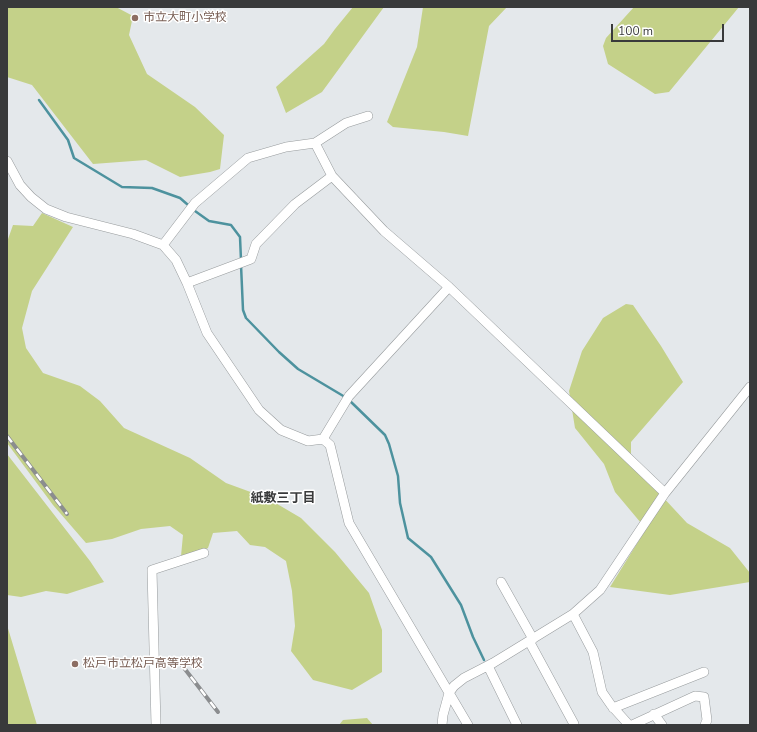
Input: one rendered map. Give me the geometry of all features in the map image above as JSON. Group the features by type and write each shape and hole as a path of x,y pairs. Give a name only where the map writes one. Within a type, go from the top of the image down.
{"street":[{"path":"164,245 196,203 248,158 286,147 315,143 346,123 368,116"},
{"path":"315,143 332,176 384,231 448,287 665,493"},
{"path":"7,161 20,185 31,197 46,209 66,217 133,234 164,245 176,260 207,333 259,410 281,430 308,441 323,439 330,445 349,524 468,725"},
{"path":"187,283 251,259 256,244 295,204 332,176"},
{"path":"323,439 347,399 448,287"},
{"path":"442,725 443,715 450,693 454,686 464,678 488,666 573,614 600,590 665,493 750,386"},
{"path":"156,725 152,570 204,553"},
{"path":"501,582 574,724 573,725"},
{"path":"573,614 593,652 602,692 613,708 629,725"},
{"path":"488,666 517,725"},
{"path":"613,708 704,672"},
{"path":"632,725 695,696 704,698 707,720 705,725"},
{"path":"654,714 662,725"}],"green space":[{"path":"7,7 116,7 133,16 129,35 147,74 195,107 224,135 220,169 180,177 146,160 93,164 32,85 7,77"},
{"path":"353,7 384,7 322,92 286,113 276,87 324,44"},
{"path":"423,7 507,7 489,26 468,136 393,127 387,122 417,47"},
{"path":"634,7 739,7 669,92 655,94 608,64 603,46 606,38"},
{"path":"42,213 73,227 32,291 22,328 26,348 43,373 80,386 100,401 124,428 190,458 226,483 267,498 301,518 335,552 369,593 382,630 382,672 352,690 313,680 291,651 295,626 292,591 286,561 265,547 250,545 237,531 213,533 208,548 188,558 181,556 183,535 170,526 141,529 112,539 86,543 53,505 7,443 7,242 13,225 33,226"},
{"path":"626,304 633,305 683,382 631,442 631,456 647,480 687,523 730,548 750,573 750,582 670,595 610,587 646,529 615,492 604,464 575,428 569,391 582,351 603,318"},
{"path":"7,454 90,561 104,582 67,594 46,591 21,597 7,595"},
{"path":"7,625 37,725 7,725"},
{"path":"367,718 373,725 339,725 343,720"}],"waterway":[{"path":"39,100 68,140 74,158 122,187 152,188 180,198 209,221 231,225 240,237 241,260"},
{"path":"241,265 243,310 246,318 298,369 345,397"},
{"path":"349,400 385,435 398,476 400,503 408,538 431,557 461,605 473,637 484,660"}],"railway":[{"path":"7,436 67,514"},
{"path":"181,664 218,712"}],"place":[{"name":"市立大町小学校","path":"135,18"},
{"name":"松戸市立松戸高等学校","path":"75,664"}],"district":[{"name":"紙敷三丁目","path":"283,499"}]}
